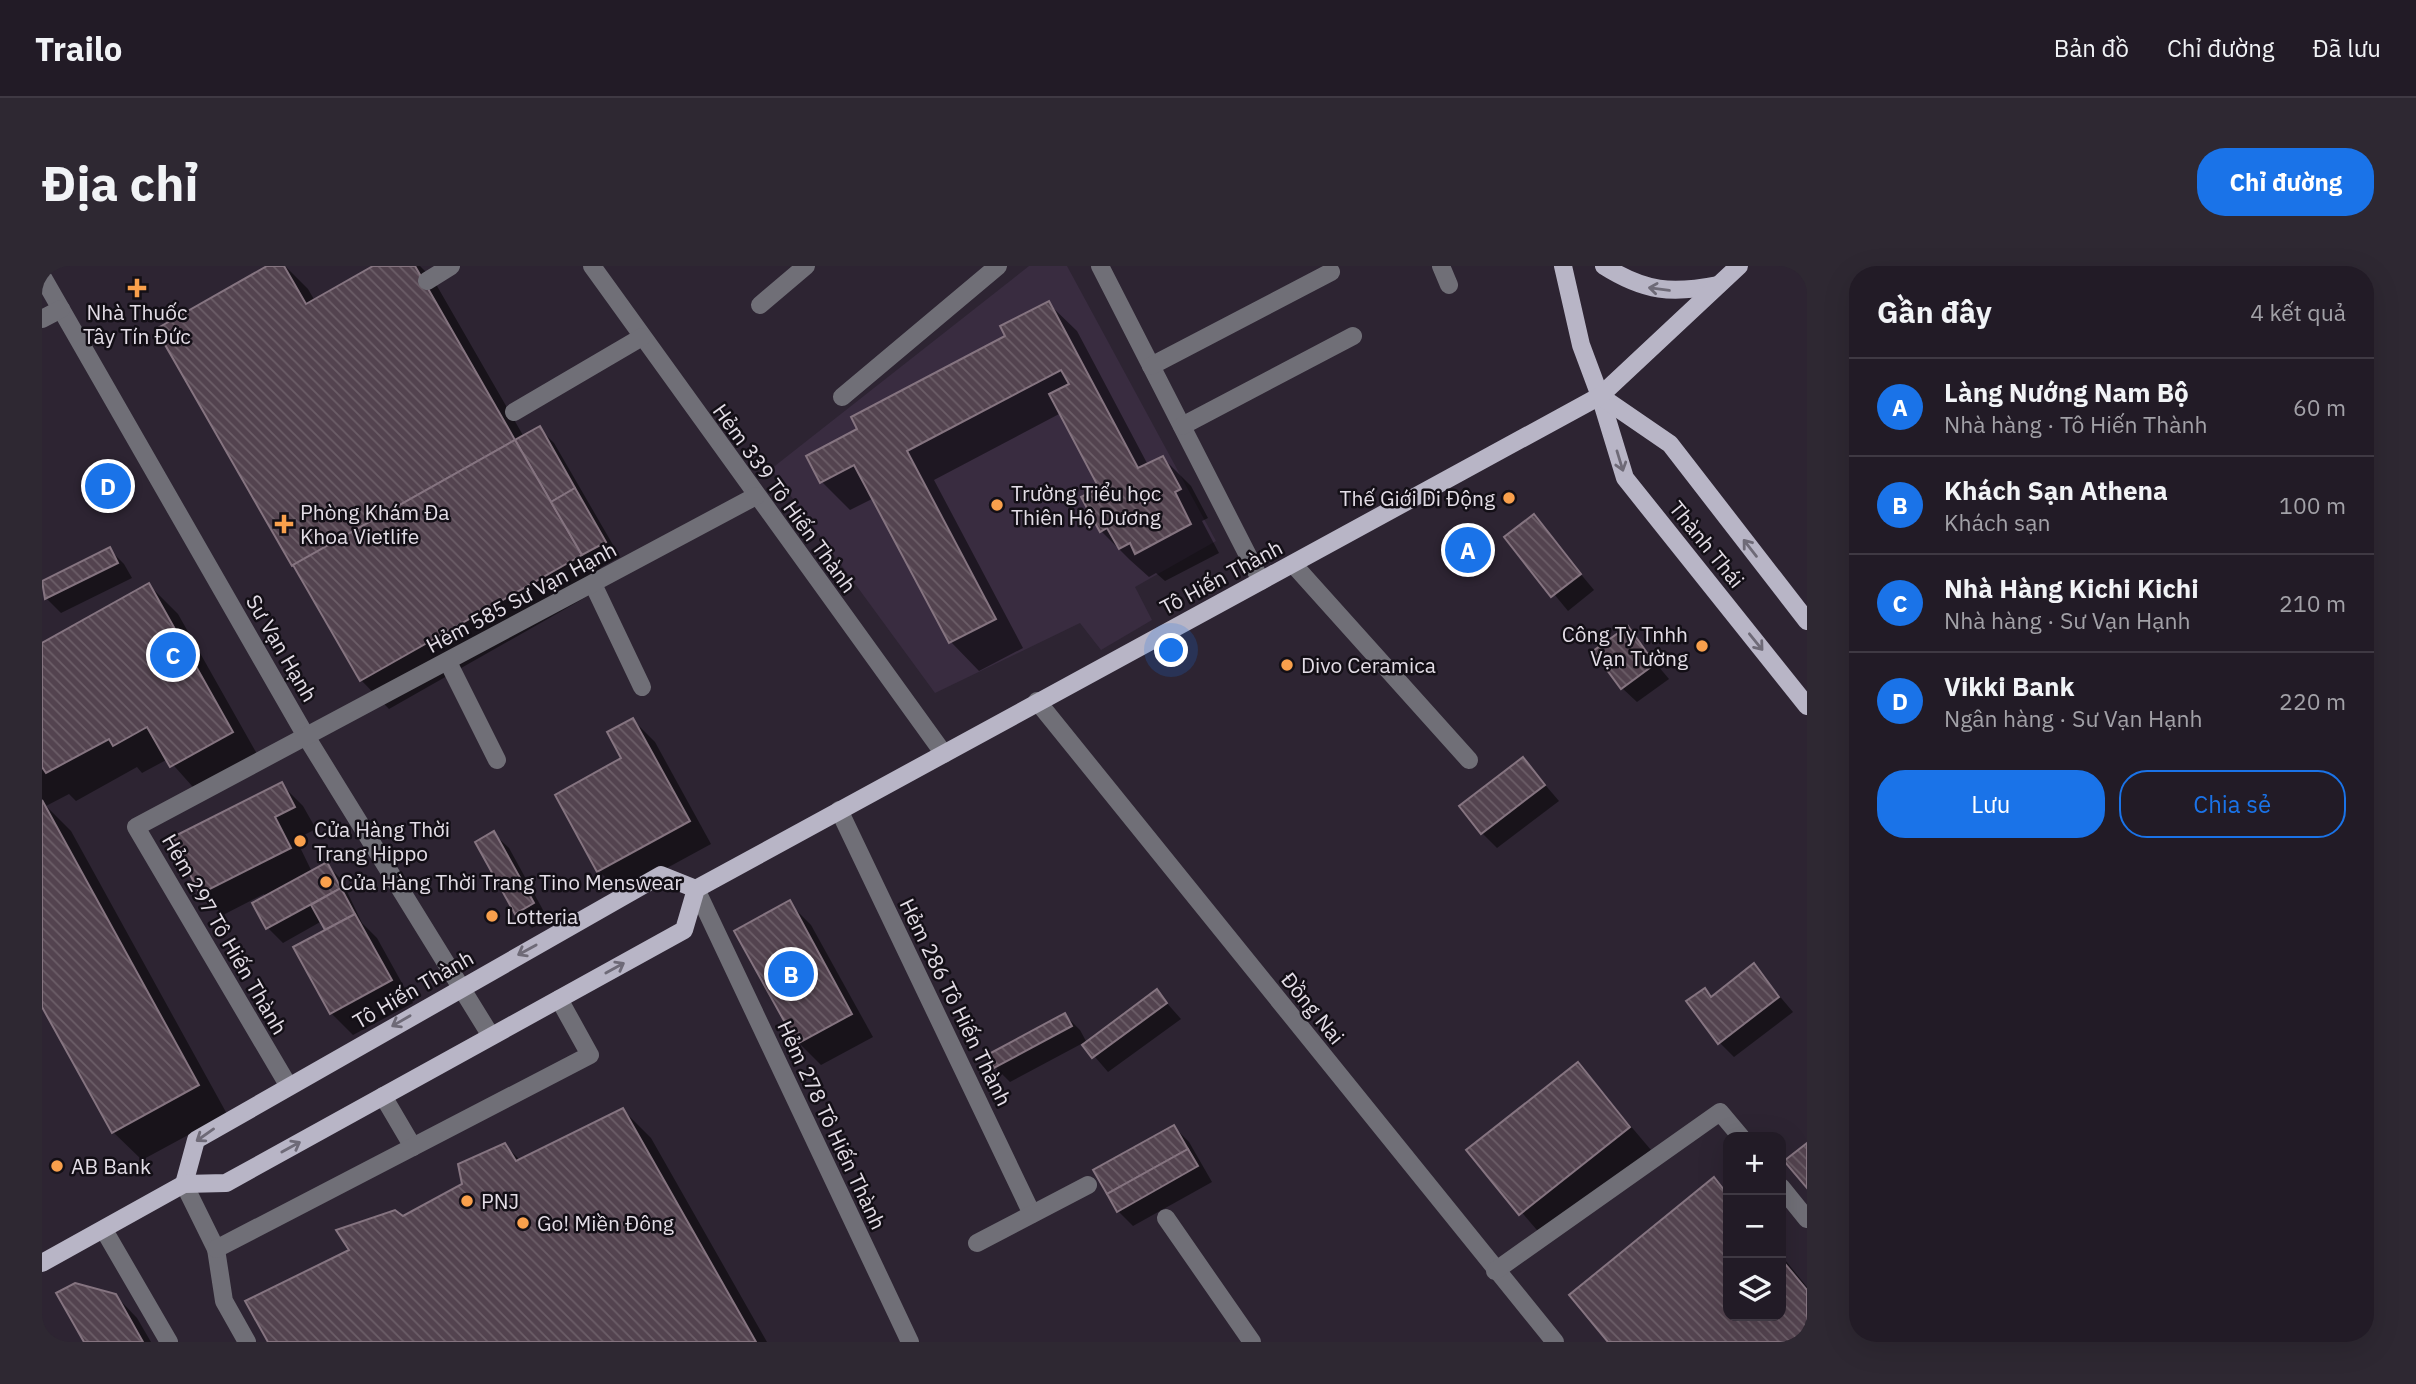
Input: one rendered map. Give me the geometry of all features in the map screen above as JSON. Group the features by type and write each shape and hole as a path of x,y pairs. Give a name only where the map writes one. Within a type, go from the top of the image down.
{"main road":[{"name":"Thành Thái","path":"1563,266 1581,345 1625,478 1807,706"},
{"path":"1604,266 1645,287 1681,292 1718,285"},
{"name":"Tô Hiến Thành","path":"184,1184 196,1140 662,875 696,889 1600,396 1738,266"},
{"name":"Thành Thái","path":"1600,396 1670,444 1807,621"},
{"path":"42,1263 184,1184 226,1183 684,930 696,889"}],"street":[{"path":"427,281 451,266"},
{"name":"Hẻm 339 Tô Hiến Thành","path":"592,266 944,754"},
{"path":"760,305 806,266"},
{"path":"842,397 998,266"},
{"path":"1100,266 1261,582"},
{"path":"1441,266 1449,285"},
{"path":"1151,366 1331,272"},
{"name":"Sư Vạn Hạnh","path":"42,276 307,737 491,1037"},
{"path":"42,319 61,309"},
{"path":"1182,426 1353,336"},
{"path":"514,412 642,337"},
{"name":"Hẻm 585 Sư Vạn Hạnh","path":"307,737 756,496"},
{"path":"1293,564 1469,760"},
{"path":"593,584 642,687"},
{"path":"448,662 497,761"},
{"name":"Đồng Nai","path":"1037,701 1555,1342"},
{"name":"Hẻm 297 Tô Hiến Thành","path":"288,1086 136,827 307,737"},
{"name":"Hẻm 286 Tô Hiến Thành","path":"839,810 1032,1214"},
{"name":"Hẻm 278 Tô Hiến Thành","path":"696,889 910,1342"},
{"path":"216,1249 590,1055 559,999"},
{"path":"383,1096 413,1147"},
{"path":"1495,1271 1720,1112 1737,1132"},
{"path":"184,1184 216,1249 225,1301 247,1342"},
{"path":"977,1243 1088,1185"},
{"path":"1786,1192 1807,1219"},
{"path":"1166,1218 1252,1342"},
{"path":"104,1230 169,1342"}],"shaded area":[{"name":"Trường Tiểu học Thiên Hộ Dương","path":"1029,266 1067,266 1216,541 1135,587 1152,620 1101,650 1080,623 935,693 771,469"}],"building":[{"path":"267,266 284,266 306,304 373,266 415,266 515,440 292,566 156,329"},
{"path":"1049,301 1138,468 1163,456 1181,489 1175,492 1191,524 1135,554 1130,543 1119,549 1107,528 1100,532 1081,497 1099,488 1049,394 1069,384 1061,370 907,451 996,619 949,643 854,465 820,483 806,456 857,429 851,417 1005,336 1000,326"},
{"path":"540,426 575,488 551,502 515,440"},
{"path":"515,440 582,555 360,681 293,565"},
{"path":"575,488 606,542 582,555 551,502"},
{"path":"1534,514 1581,574 1551,597 1504,537"},
{"path":"110,547 118,563 45,599 42,581"},
{"path":"149,583 233,732 170,767 147,727 113,746 109,739 46,773 42,767 42,643"},
{"path":"1628,626 1655,664 1621,689 1593,651"},
{"path":"633,718 690,821 597,872 555,795 621,758 607,732"},
{"path":"1523,757 1545,785 1481,834 1459,806"},
{"path":"282,782 295,807 275,817 291,848 200,894 171,838"},
{"path":"42,800 199,1085 112,1133 42,1007"},
{"path":"494,831 534,903 515,914 475,842"},
{"path":"327,862 341,888 266,929 252,903"},
{"path":"341,888 355,914 325,930 311,905"},
{"path":"790,900 852,1014 797,1044 734,931"},
{"path":"355,914 392,980 330,1014 293,947"},
{"path":"1754,963 1779,997 1718,1044 1686,1001 1705,988 1711,997"},
{"path":"1157,989 1167,1003 1092,1058 1082,1045"},
{"path":"1065,1013 1072,1026 994,1068 987,1055"},
{"path":"1578,1062 1630,1127 1519,1215 1466,1150"},
{"name":"Go! Miền Đông","path":"623,1108 756,1342 268,1342 245,1301 349,1250 336,1230 395,1210 403,1216 462,1184 458,1164 505,1143 516,1161"},
{"path":"1174,1125 1188,1149 1107,1194 1093,1170"},
{"path":"1807,1143 1807,1188 1786,1163 1786,1159"},
{"path":"1188,1149 1198,1166 1117,1212 1107,1194"},
{"path":"1714,1177 1723,1189 1723,1321 1786,1321 1786,1265 1807,1290 1807,1342 1608,1342 1569,1295"},
{"path":"75,1283 116,1294 143,1342 84,1342 56,1293"}],"place":[{"name":"Nhà Thuốc Tây Tín Đức","path":"137,288"},
{"name":"Vikki Bank","path":"108,486"},
{"name":"Thế Giới Di Động","path":"1509,498"},
{"name":"Trường Tiểu học Thiên Hộ Dương","path":"997,505"},
{"name":"Phòng Khám Đa Khoa Vietlife","path":"284,524"},
{"name":"Làng Nướng Nam Bộ","path":"1468,550"},
{"name":"Công Ty Tnhh Vạn Tường","path":"1702,646"},
{"name":"Nhà Hàng Kichi Kichi","path":"173,655"},
{"name":"Divo Ceramica","path":"1287,665"},
{"name":"Cửa Hàng Thời Trang Hippo","path":"300,841"},
{"name":"Cửa Hàng Thời Trang Tino Menswear","path":"326,882"},
{"name":"Lotteria","path":"492,916"},
{"name":"Khách Sạn Athena","path":"791,974"},
{"name":"AB Bank","path":"57,1166"},
{"name":"PNJ","path":"467,1201"},
{"name":"Go! Miền Đông","path":"523,1223"}]}
